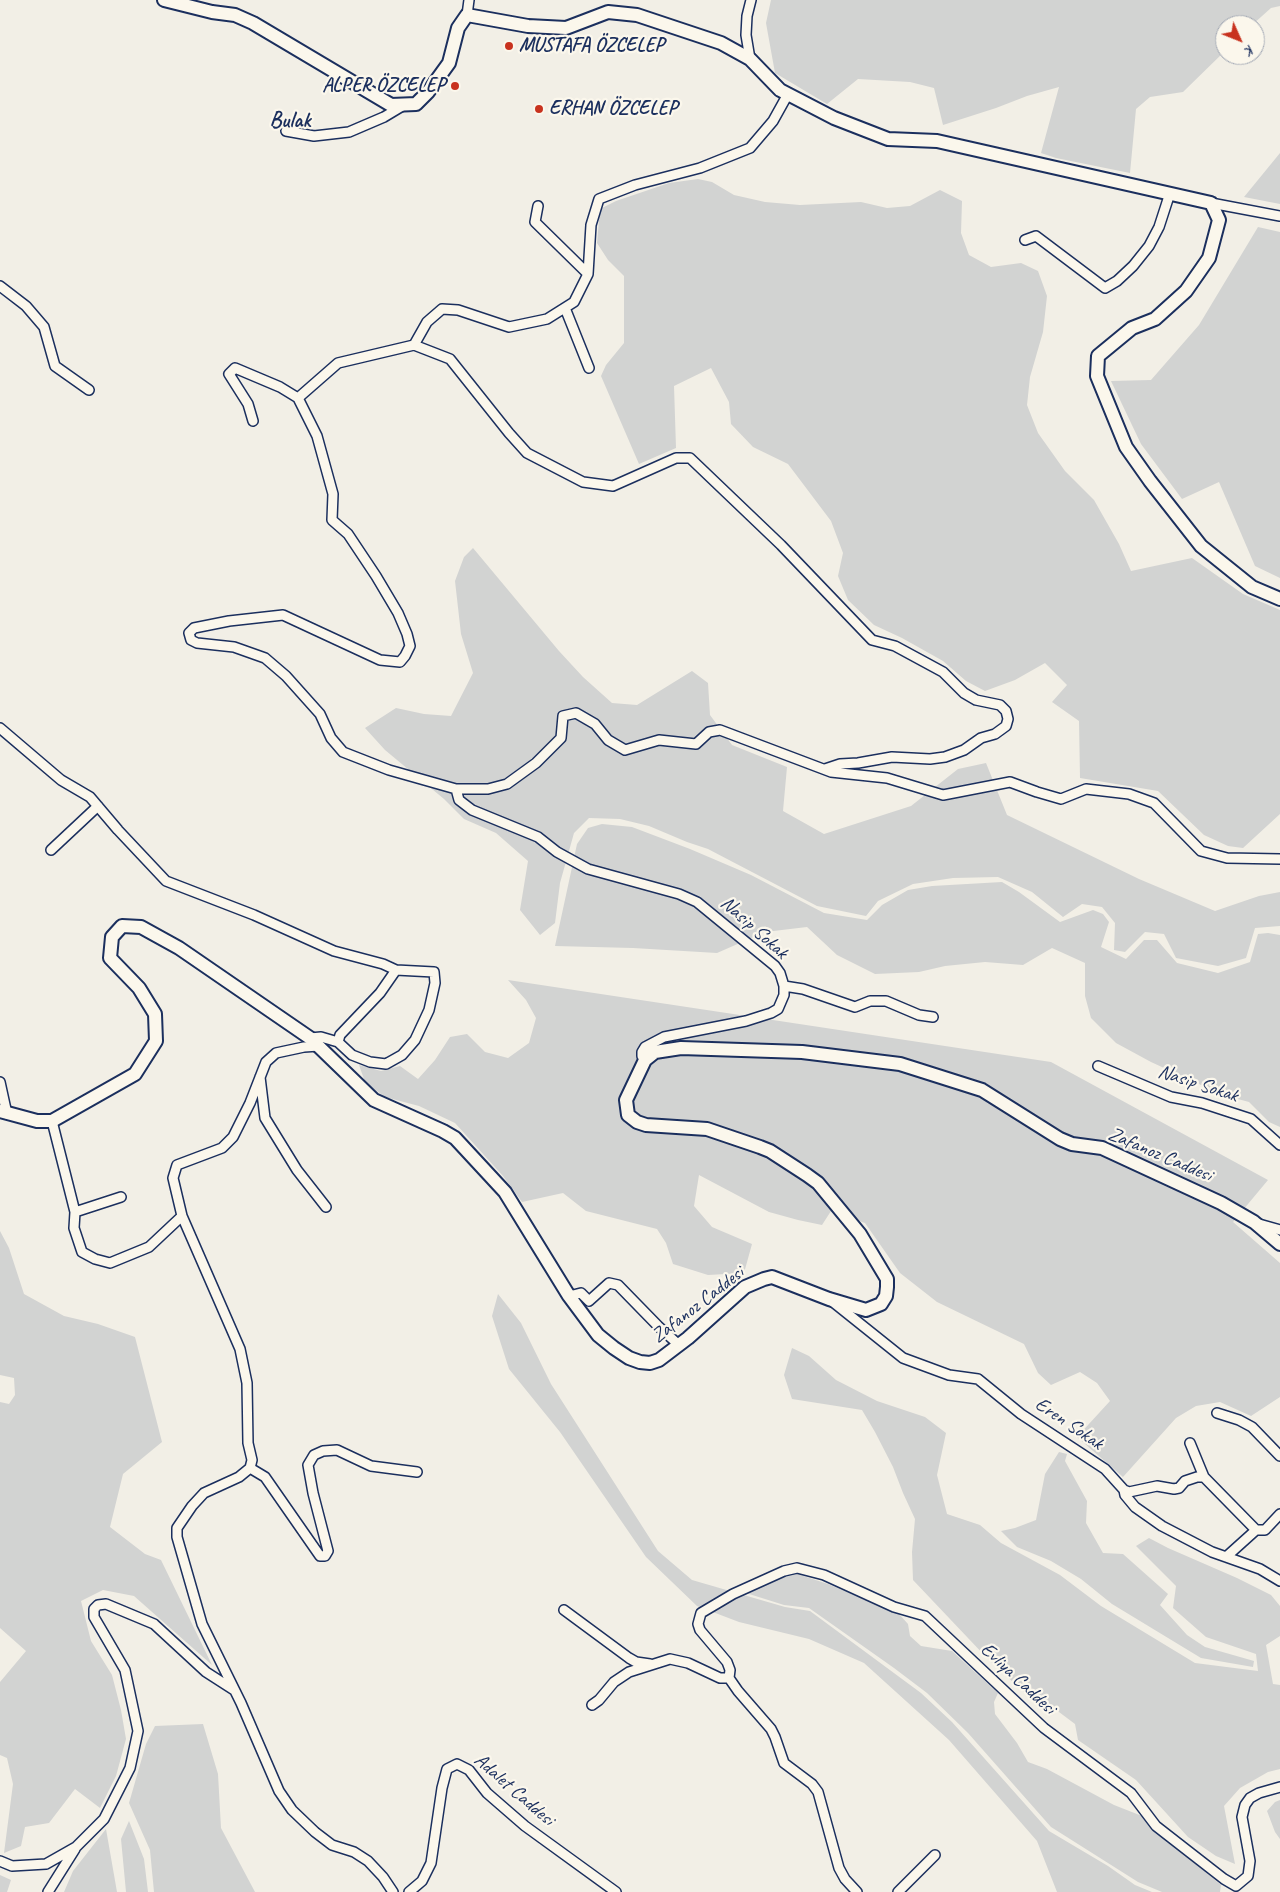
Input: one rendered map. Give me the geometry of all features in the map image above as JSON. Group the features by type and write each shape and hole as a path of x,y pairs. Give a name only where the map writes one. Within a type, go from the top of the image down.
{"street":[{"path":"164,0 212,12 235,15 253,23 391,105 416,104 428,92 449,62 458,28 466,15 469,0"},
{"path":"750,59 746,35 746,16 751,0"},
{"path":"466,15 528,26 566,28 608,12 637,15 721,43 750,59 780,90 834,118 888,139 937,141 1280,216"},
{"path":"414,345 427,322 442,310 458,310 509,327 547,319 574,302 588,274 591,225 599,199 635,185 700,168 750,148 773,121 788,94"},
{"path":"286,131 314,136 349,132 384,117 404,104"},
{"path":"1025,240 1036,236 1105,288 1123,276 1149,246 1159,227 1170,193"},
{"path":"1211,202 1219,220 1209,258 1186,291 1155,319 1132,328 1098,356 1097,376 1126,447 1201,546 1252,587 1280,599"},
{"path":"538,206 535,222 588,274"},
{"path":"0,286 26,306 44,327 55,366 89,390"},
{"path":"564,308 589,368"},
{"path":"298,398 338,363 414,345 450,359 527,453 583,482 613,486 676,458 690,458 781,545 872,640 895,646 943,672 964,693 976,700 1000,705 1006,711 1008,719 1006,726 995,734 981,738 964,750 945,757 930,759 892,757 840,764 825,769"},
{"path":"253,421 248,404 229,374 235,368 280,387 298,398 320,444 333,494 332,520 348,534 376,576 398,613 410,646 400,662 380,660 283,615 194,628 189,633 191,640 197,642 234,647 265,658 286,676 320,714 331,738 343,752 389,770 456,789 488,789 507,784 536,763 561,738 563,716 576,713 594,724 608,740 625,750 659,740 696,744 709,732 720,730 825,769 852,775 886,778 943,795 1010,782 1061,799 1086,789 1129,794 1154,804 1201,851 1227,858 1280,859"},
{"path":"0,728 62,780 90,797 166,881 254,916 334,951 383,964 396,970 434,972 429,1010 416,1040 402,1055 386,1064 370,1062 352,1055 338,1042 321,1037 304,1047 276,1053 266,1062 250,1103 233,1137 222,1148 177,1165 173,1178 182,1216 240,1349 248,1383 248,1443 252,1460 250,1468 239,1477 204,1493 192,1506 177,1528 177,1537 202,1624 235,1690 279,1791 292,1810 332,1845 354,1852 368,1861 384,1876 393,1892"},
{"name":"Nasip Sokak","path":"456,789 459,800 472,810 538,838 588,869 679,894 696,902 775,966 780,973 784,986 803,989 855,1007 870,1001 886,1001 919,1015 933,1016"},
{"path":"51,850 98,806"},
{"name":"Zafanoz Caddesi","path":"52,1121 135,1074 156,1040 155,1014 139,988 110,958 112,937 122,926 141,927 179,948 314,1042 374,1100 455,1138 505,1192 570,1296 598,1335 629,1358 640,1362 650,1363 659,1360 679,1345 745,1287 764,1279 772,1277 828,1299 866,1310 881,1304 886,1296 887,1279 860,1234 818,1183 770,1151 707,1130 646,1125 637,1122 628,1115 626,1100 645,1060 655,1052 681,1048 802,1052 900,1064 982,1090 1060,1139 1072,1144 1102,1148 1221,1203 1254,1222 1280,1244"},
{"path":"338,1042 340,1035 380,993 396,970"},
{"path":"645,1060 642,1052 645,1047 664,1038 771,1014 778,1009 784,986"},
{"name":"Nasip Sokak","path":"1098,1066 1171,1097 1202,1103 1251,1119 1280,1145"},
{"path":"260,1077 265,1118 297,1170 326,1207"},
{"path":"0,1082 3,1112 37,1121 52,1121 75,1212 74,1228 82,1252 95,1260 110,1263 149,1247 182,1216"},
{"path":"75,1212 121,1197"},
{"path":"1254,1222 1280,1230"},
{"path":"570,1296 581,1293 589,1301 609,1283 618,1285 679,1345"},
{"name":"Eren Sokak","path":"828,1299 903,1358 949,1375 978,1379 1021,1414 1105,1470 1124,1490 1125,1496 1135,1507 1162,1526 1226,1557 1260,1569 1280,1581"},
{"path":"1218,1413 1239,1420 1252,1427 1280,1456"},
{"path":"1190,1444 1204,1476 1256,1530"},
{"path":"250,1468 265,1477 320,1556 324,1556 328,1551 313,1494 308,1465 314,1455 323,1451 337,1450 371,1466 416,1472"},
{"path":"1124,1490 1129,1492 1156,1486 1174,1489 1179,1488 1185,1481 1197,1476 1204,1476"},
{"path":"1226,1557 1256,1530 1265,1530 1280,1514"},
{"name":"Evliya Caddesi","path":"729,1678 730,1670 726,1662 700,1630 698,1624 701,1613 732,1594 784,1571 797,1568 824,1575 894,1607 925,1616 1044,1728 1131,1793 1156,1826 1224,1879 1236,1886 1248,1876 1250,1860 1242,1817 1245,1805 1250,1798 1280,1787"},
{"path":"48,1892 76,1847 104,1819 130,1768 138,1731 125,1670 94,1617 94,1609 98,1605 106,1604 154,1624 206,1672 235,1690"},
{"path":"564,1610 629,1658 636,1662 652,1664"},
{"path":"592,1705 629,1672 670,1659 688,1663 720,1678 729,1678 771,1729 784,1762 812,1784 818,1792 839,1868 856,1892"},
{"name":"Adalet Caddesi","path":"409,1892 422,1881 431,1863 444,1778 447,1769 457,1764 469,1770 487,1793 526,1826 616,1892"},
{"path":"0,1861 12,1866 46,1864 76,1847"},
{"path":"898,1892 935,1855"}],"shaded area":[{"path":"771,0 1280,0 1280,6 1271,8 1263,15 1215,15 1215,61 1183,92 1150,97 1136,109 1130,173 1056,158 1041,153 1059,87 943,125 934,88 910,82 858,79 827,104 775,73 766,23"},
{"path":"1280,153 1280,204 1244,197"},
{"path":"698,179 712,182 734,195 765,202 800,205 861,202 887,208 910,206 940,190 962,201 961,233 969,255 991,267 1021,263 1038,271 1047,296 1043,332 1030,377 1027,405 1038,433 1065,471 1094,500 1119,544 1131,571 1192,558 1243,594 1280,610 1280,814 1243,848 1228,846 1204,835 1158,791 1080,778 1079,721 1052,702 1067,685 1045,663 1015,680 985,691 966,681 943,661 874,625 848,600 838,576 843,553 831,521 788,464 753,447 731,424 729,402 711,368 674,386 676,448 639,464 601,376 606,365 624,343 624,276 608,260 597,243 600,209 616,201 669,183"},
{"path":"1258,227 1280,232 1280,578 1255,566 1219,482 1182,499 1141,444 1111,381 1151,380 1199,325"},
{"path":"473,548 559,651 583,677 612,703 637,705 692,671 708,683 710,715 732,745 787,767 783,811 824,834 911,806 958,769 986,763 1007,815 1139,879 1215,911 1259,896 1280,892 1280,926 1255,928 1246,958 1218,966 1176,958 1164,934 1145,932 1125,952 1114,950 1115,923 1102,907 1082,904 1063,917 1032,892 998,877 953,878 913,884 878,901 866,916 817,906 708,849 649,826 620,819 589,818 574,833 560,883 555,923 540,935 520,910 528,861 496,833 464,819 444,799 385,750 365,728 396,708 424,714 451,716 473,673 461,634 455,581 464,557"},
{"path":"602,824 632,827 690,849 751,875 824,913 867,920 882,905 908,890 932,886 1002,882 1060,922 1093,910 1103,914 1109,922 1101,947 1126,959 1144,940 1157,940 1177,963 1218,973 1250,962 1258,934 1280,935 1280,1127 1269,1122 1249,1102 1223,1095 1151,1062 1116,1043 1091,1018 1085,996 1085,963 1052,948 1023,965 985,962 945,966 919,972 875,974 837,955 807,927 765,932 717,953 555,946 577,844 588,828"},
{"path":"508,980 1051,1062 1268,1180 1233,1222 1280,1263 1280,1397 1251,1416 1220,1402 1196,1406 1176,1418 1123,1477 1077,1437 1110,1401 1097,1383 1080,1372 1051,1385 1038,1373 1024,1344 937,1302 900,1273 865,1223 831,1211 822,1225 769,1212 699,1175 694,1206 712,1227 752,1244 744,1273 708,1275 673,1264 666,1243 657,1229 586,1211 563,1193 522,1202 503,1176 455,1123 419,1106 385,1097 365,1082 359,1065 381,1071 400,1066 418,1079 435,1060 450,1037 467,1034 485,1052 508,1058 529,1043 536,1018 526,1000"},
{"path":"0,1231 9,1248 24,1294 64,1316 98,1324 135,1337 162,1442 123,1474 110,1527 145,1554 161,1560 212,1665 134,1596 103,1590 81,1601 91,1641 112,1675 121,1710 126,1739 116,1776 100,1808 75,1789 49,1823 25,1827 21,1846 4,1853 13,1784 7,1758 0,1755 0,1682 26,1651 0,1628 0,1402 9,1404 15,1395 14,1378 0,1375"},
{"path":"498,1294 521,1323 551,1384 658,1551 692,1580 785,1607 810,1611 921,1693 952,1722 1049,1831 1108,1866 1135,1885 1152,1892 1057,1892 1037,1841 949,1740 864,1663 809,1639 739,1622 697,1606 646,1557 560,1432 509,1369 492,1316"},
{"path":"792,1348 809,1356 836,1380 877,1401 925,1417 946,1433 937,1475 947,1514 980,1525 1001,1543 1060,1575 1101,1606 1195,1663 1258,1671 1256,1654 1206,1637 1173,1608 1176,1586 1136,1546 1149,1538 1271,1595 1280,1606 1280,1636 1266,1645 1273,1684 1280,1685 1280,1769 1268,1772 1240,1788 1224,1806 1235,1864 1216,1856 1188,1837 1136,1780 1078,1740 1075,1724 1051,1706 1027,1695 986,1657 913,1580 912,1552 915,1519 893,1467 875,1432 862,1410 792,1399 784,1375"},
{"path":"1059,1452 1067,1454 1065,1461 1087,1501 1086,1523 1103,1553 1123,1554 1168,1594 1160,1605 1187,1635 1205,1647 1254,1661 1253,1667 1201,1658 1112,1604 1081,1579 1051,1561 1017,1547 1001,1531 1036,1520 1045,1474"},
{"path":"797,1574 828,1584 899,1614 908,1624 910,1636 921,1646 952,1651 998,1693 994,1702 995,1714 1017,1743 1028,1762 1047,1769 1114,1805 1142,1816 1174,1846 1221,1885 1220,1892 1162,1892 1138,1882 1051,1827 968,1733 927,1693 894,1668 809,1608 784,1605 746,1593 778,1579"},
{"path":"203,1724 218,1774 221,1828 255,1892 154,1892 150,1850 129,1803 146,1744 155,1726"},
{"path":"1280,1800 1280,1839 1275,1832 1267,1811 1275,1802"},
{"path":"129,1821 144,1859 148,1892 126,1892 121,1839"},
{"path":"106,1829 117,1892 64,1892 73,1871"},
{"path":"0,1875 11,1880 7,1892 0,1892"}],"place":[{"name":"MUSTAFA ÖZCELEP","path":"509,46"},
{"name":"ALPER ÖZCELEP","path":"455,86"},
{"name":"ERHAN ÖZCELEP","path":"539,109"}],"district":[{"name":"Bulak","path":"290,121"}]}
